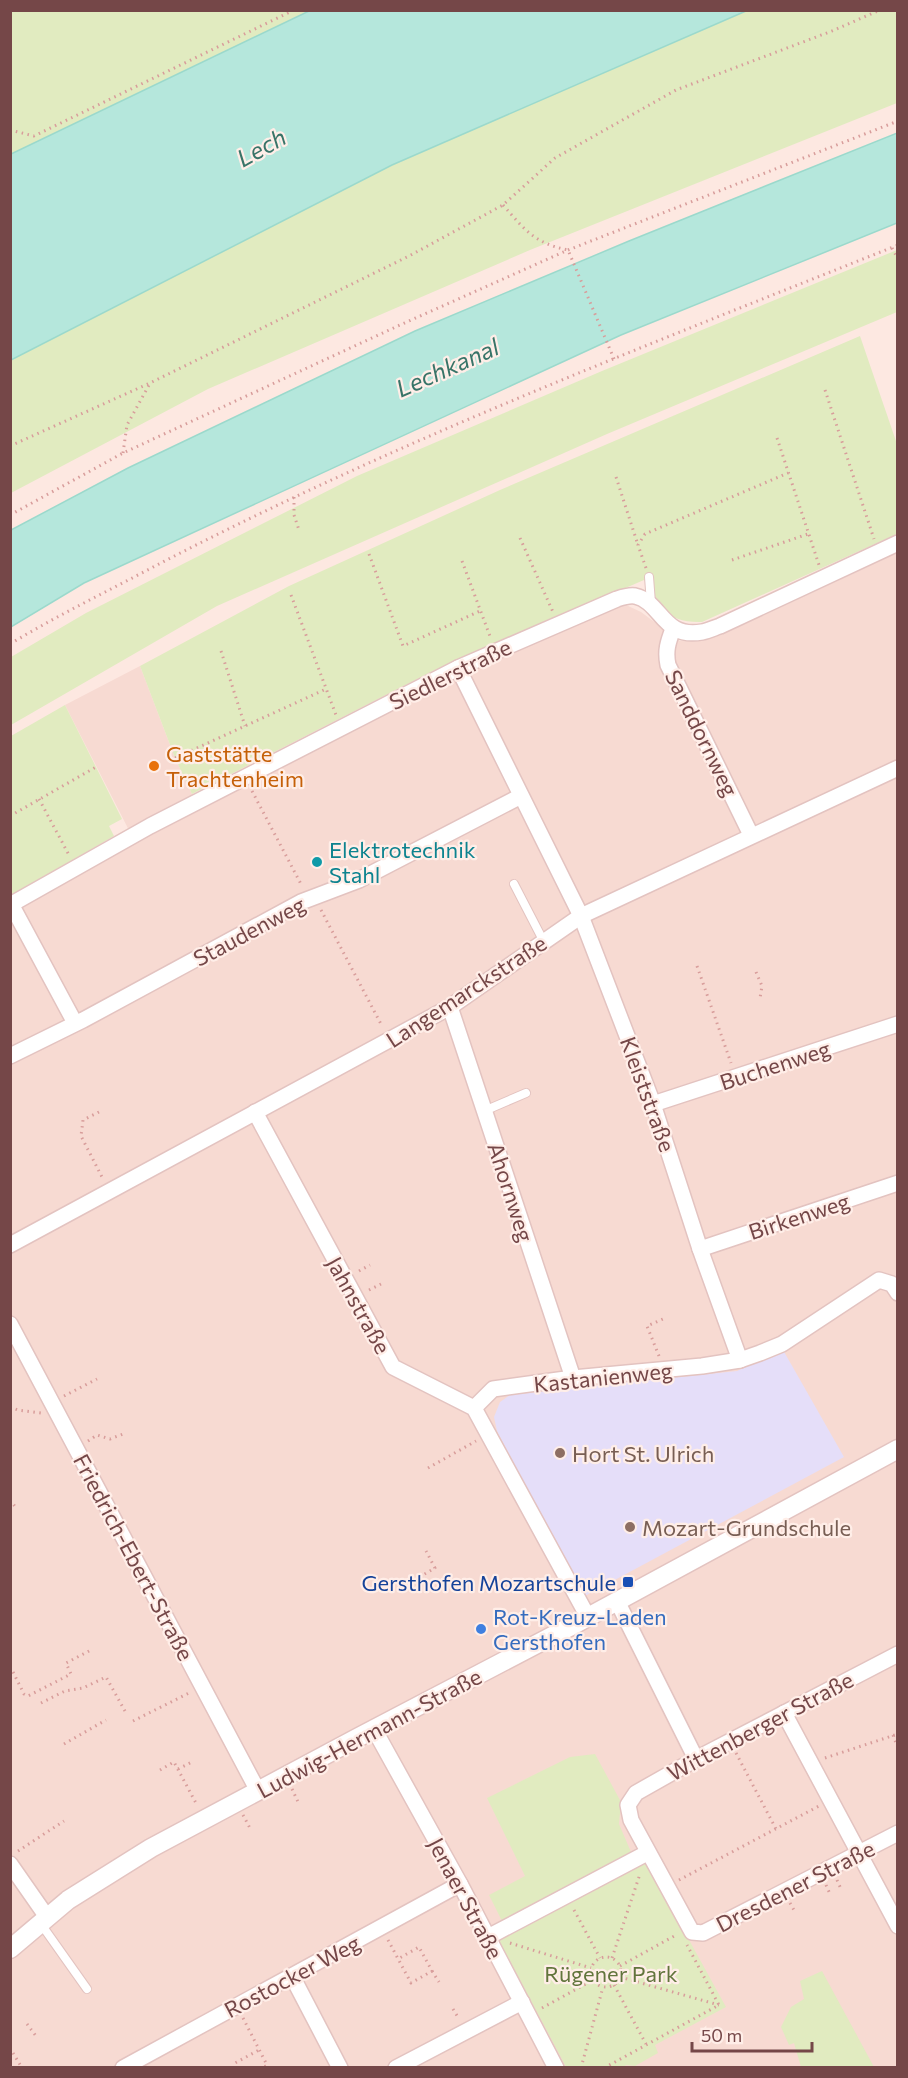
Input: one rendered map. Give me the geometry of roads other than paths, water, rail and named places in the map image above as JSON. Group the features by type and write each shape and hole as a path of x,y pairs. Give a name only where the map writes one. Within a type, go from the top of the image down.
{"street":[{"path":"673,629 686,633 702,632 720,626 897,543"},
{"name":"Siedlerstraße","path":"11,904 245,777 458,668 558,624 627,596 636,596 646,602 673,629"},
{"name":"Sanddornweg","path":"673,629 667,645 668,665 751,835"},
{"name":"Kleiststraße","path":"458,668 580,916 653,1104 700,1249 740,1360"},
{"name":"Langemarckstraße","path":"10,1245 450,1007 580,916 897,768"},
{"name":"Staudenweg","path":"10,1056 309,899 359,880 521,796"},
{"path":"11,904 75,1023"},
{"name":"Ahornweg","path":"450,1007 573,1378"},
{"name":"Buchenweg","path":"653,1104 897,1024"},
{"name":"Jahnstraße","path":"255,1112 393,1367 474,1408"},
{"name":"Birkenweg","path":"700,1249 897,1183"},
{"path":"740,1360 782,1344 879,1280 892,1284 897,1293"},
{"name":"Friedrich-Ebert-Straße","path":"10,1324 258,1791"},
{"name":"Kastanienweg","path":"474,1408 493,1389 740,1360"},
{"path":"474,1408 588,1617"},
{"name":"Ludwig-Hermann-Straße","path":"10,1949 68,1899 151,1848 588,1617 897,1449"},
{"path":"617,1601 696,1759"},
{"name":"Wittenberger Straße","path":"643,1855 628,1805 636,1793 696,1759 897,1654"},
{"path":"784,1713 861,1854 897,1926"},
{"name":"Jenaer Straße","path":"374,1729 460,1884 494,1938 522,2002 556,2067"},
{"name":"Dresdener Straße","path":"643,1855 666,1887 686,1936 704,1933 861,1854 897,1833"},
{"path":"494,1938 566,1895 643,1855"},
{"path":"14,1858 44,1920"},
{"name":"Rostocker Weg","path":"123,2067 460,1884"},
{"path":"292,1976 340,2067"},
{"path":"396,2067 522,2002"}],"lane":[{"path":"649,578 652,608"},
{"path":"514,884 544,942"},
{"path":"484,1111 526,1093"},
{"path":"44,1920 87,1989"}],"water":[{"name":"Lech","path":"309,11 746,11 392,165 11,360 11,154"},
{"name":"Lechkanal","path":"897,133 897,223 621,335 84,583 11,627 11,530 128,468 415,331 629,241"}],"place":[{"name":"Gaststätte Trachtenheim","path":"154,766"},
{"name":"Elektrotechnik Stahl","path":"317,862"},
{"name":"Hort St. Ulrich","path":"560,1453"},
{"name":"Mozart-Grundschule","path":"630,1527"},
{"name":"Gersthofen Mozartschule","path":"628,1582"},
{"name":"Rot-Kreuz-Laden Gersthofen","path":"481,1629"}],"park label":[{"name":"Rügener Park","path":"611,1973"}]}
